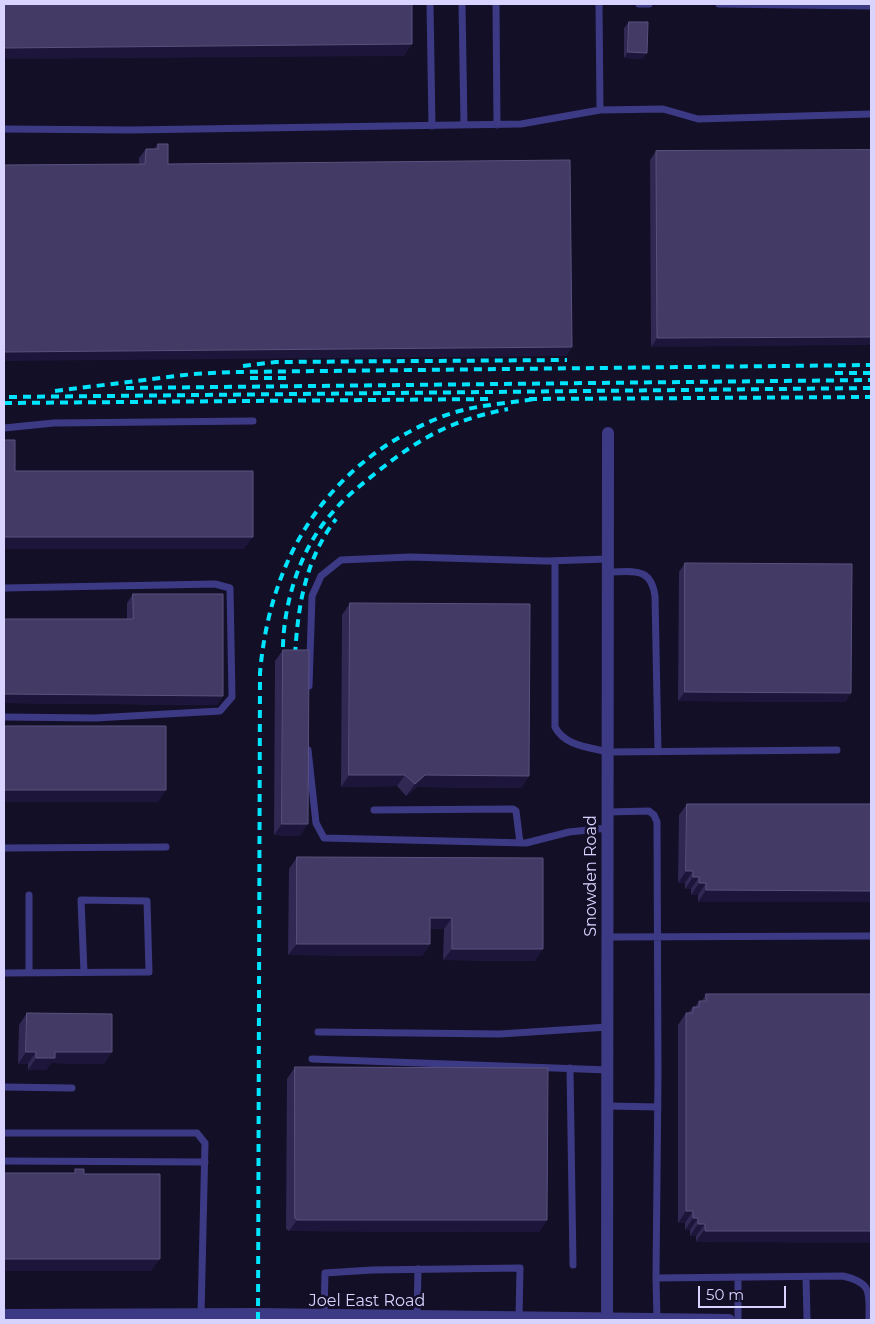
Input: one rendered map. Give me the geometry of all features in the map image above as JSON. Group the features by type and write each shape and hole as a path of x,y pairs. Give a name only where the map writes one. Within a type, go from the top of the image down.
{"street":[{"name":"Snowden Road","path":"607,1319 608,433"},
{"name":"Joel East Road","path":"4,1315 207,1317 258,1314 729,1320"}],"lane":[{"path":"430,4 432,126"},
{"path":"462,4 464,125"},
{"path":"496,4 497,125"},
{"path":"599,4 600,110"},
{"path":"639,4 649,4"},
{"path":"719,4 871,6"},
{"path":"4,129 131,130 497,125 522,124 600,110 664,109 698,119 871,114"},
{"path":"4,428 54,423 253,421"},
{"path":"309,696 312,596 322,576 341,560 410,557 555,560 608,565 638,571 649,577 653,583 656,596 658,752"},
{"path":"555,560 555,727 560,737 576,744 608,752 838,750"},
{"path":"4,588 215,584 230,588 232,697 220,711 95,718 4,717"},
{"path":"307,742 316,823 324,838 520,843 569,832 608,828"},
{"path":"374,810 513,809 516,811 520,843"},
{"path":"608,812 649,811 657,822 657,1320"},
{"path":"4,848 166,846"},
{"path":"29,895 29,973"},
{"path":"4,973 149,972 147,901 81,900 84,972"},
{"path":"608,937 658,935 871,936"},
{"path":"318,1032 500,1034 608,1027"},
{"path":"312,1059 608,1070"},
{"path":"570,1068 573,1264"},
{"path":"4,1087 72,1088"},
{"path":"608,1106 658,1107"},
{"path":"4,1133 197,1133 205,1143 207,1317"},
{"path":"4,1161 205,1162"},
{"path":"324,1316 325,1273 418,1269 520,1268 519,1318"},
{"path":"416,1317 418,1269"},
{"path":"656,1278 843,1276 859,1280 868,1291 869,1320"},
{"path":"738,1277 738,1320"},
{"path":"806,1277 807,1320"}],"building":[{"path":"4,4 412,4 412,44 4,48"},
{"path":"629,22 648,22 647,53 628,52"},
{"path":"158,144 168,144 168,164 570,160 572,347 4,352 4,165 145,164 146,149 158,149"},
{"path":"871,150 871,337 657,338 656,151"},
{"path":"4,440 15,440 15,471 253,471 253,537 4,537"},
{"path":"685,563 852,564 851,693 685,692"},
{"path":"133,594 223,594 223,696 4,694 4,619 133,619"},
{"path":"350,603 530,604 529,776 425,775 415,784 405,775 349,775"},
{"path":"283,650 309,650 308,824 282,824"},
{"path":"4,726 166,726 166,790 4,790"},
{"path":"687,804 871,804 871,891 706,890 706,883 699,883 699,877 693,877 693,871 686,871"},
{"path":"297,857 543,858 543,949 452,949 452,918 430,918 430,944 297,944"},
{"path":"706,994 871,994 871,1231 705,1231 705,1224 698,1224 698,1218 693,1218 693,1211 686,1211 686,1013 693,1013 693,1007 699,1007 699,1001 706,1001"},
{"path":"27,1013 112,1014 112,1052 55,1052 55,1058 36,1058 36,1052 26,1052"},
{"path":"295,1067 548,1068 547,1220 297,1220 295,1218"},
{"path":"75,1169 84,1169 84,1174 160,1174 160,1259 4,1259 4,1173 75,1173"}],"railway":[{"path":"243,366 276,362 567,360"},
{"path":"55,391 193,374 233,372 871,365"},
{"path":"835,373 871,373"},
{"path":"250,378 287,378"},
{"path":"126,388 871,380"},
{"path":"9,397 871,388"},
{"path":"529,399 871,397"},
{"path":"4,403 491,399"},
{"path":"258,1320 260,673 266,630 277,590 292,552 312,518 337,487 367,459 401,436 452,413 476,407 535,399"},
{"path":"283,661 285,622 294,582 310,545 320,528 337,507 353,491 377,472 423,440 470,419 508,409"},
{"path":"295,655 301,601 310,567 325,535 336,519"}]}
